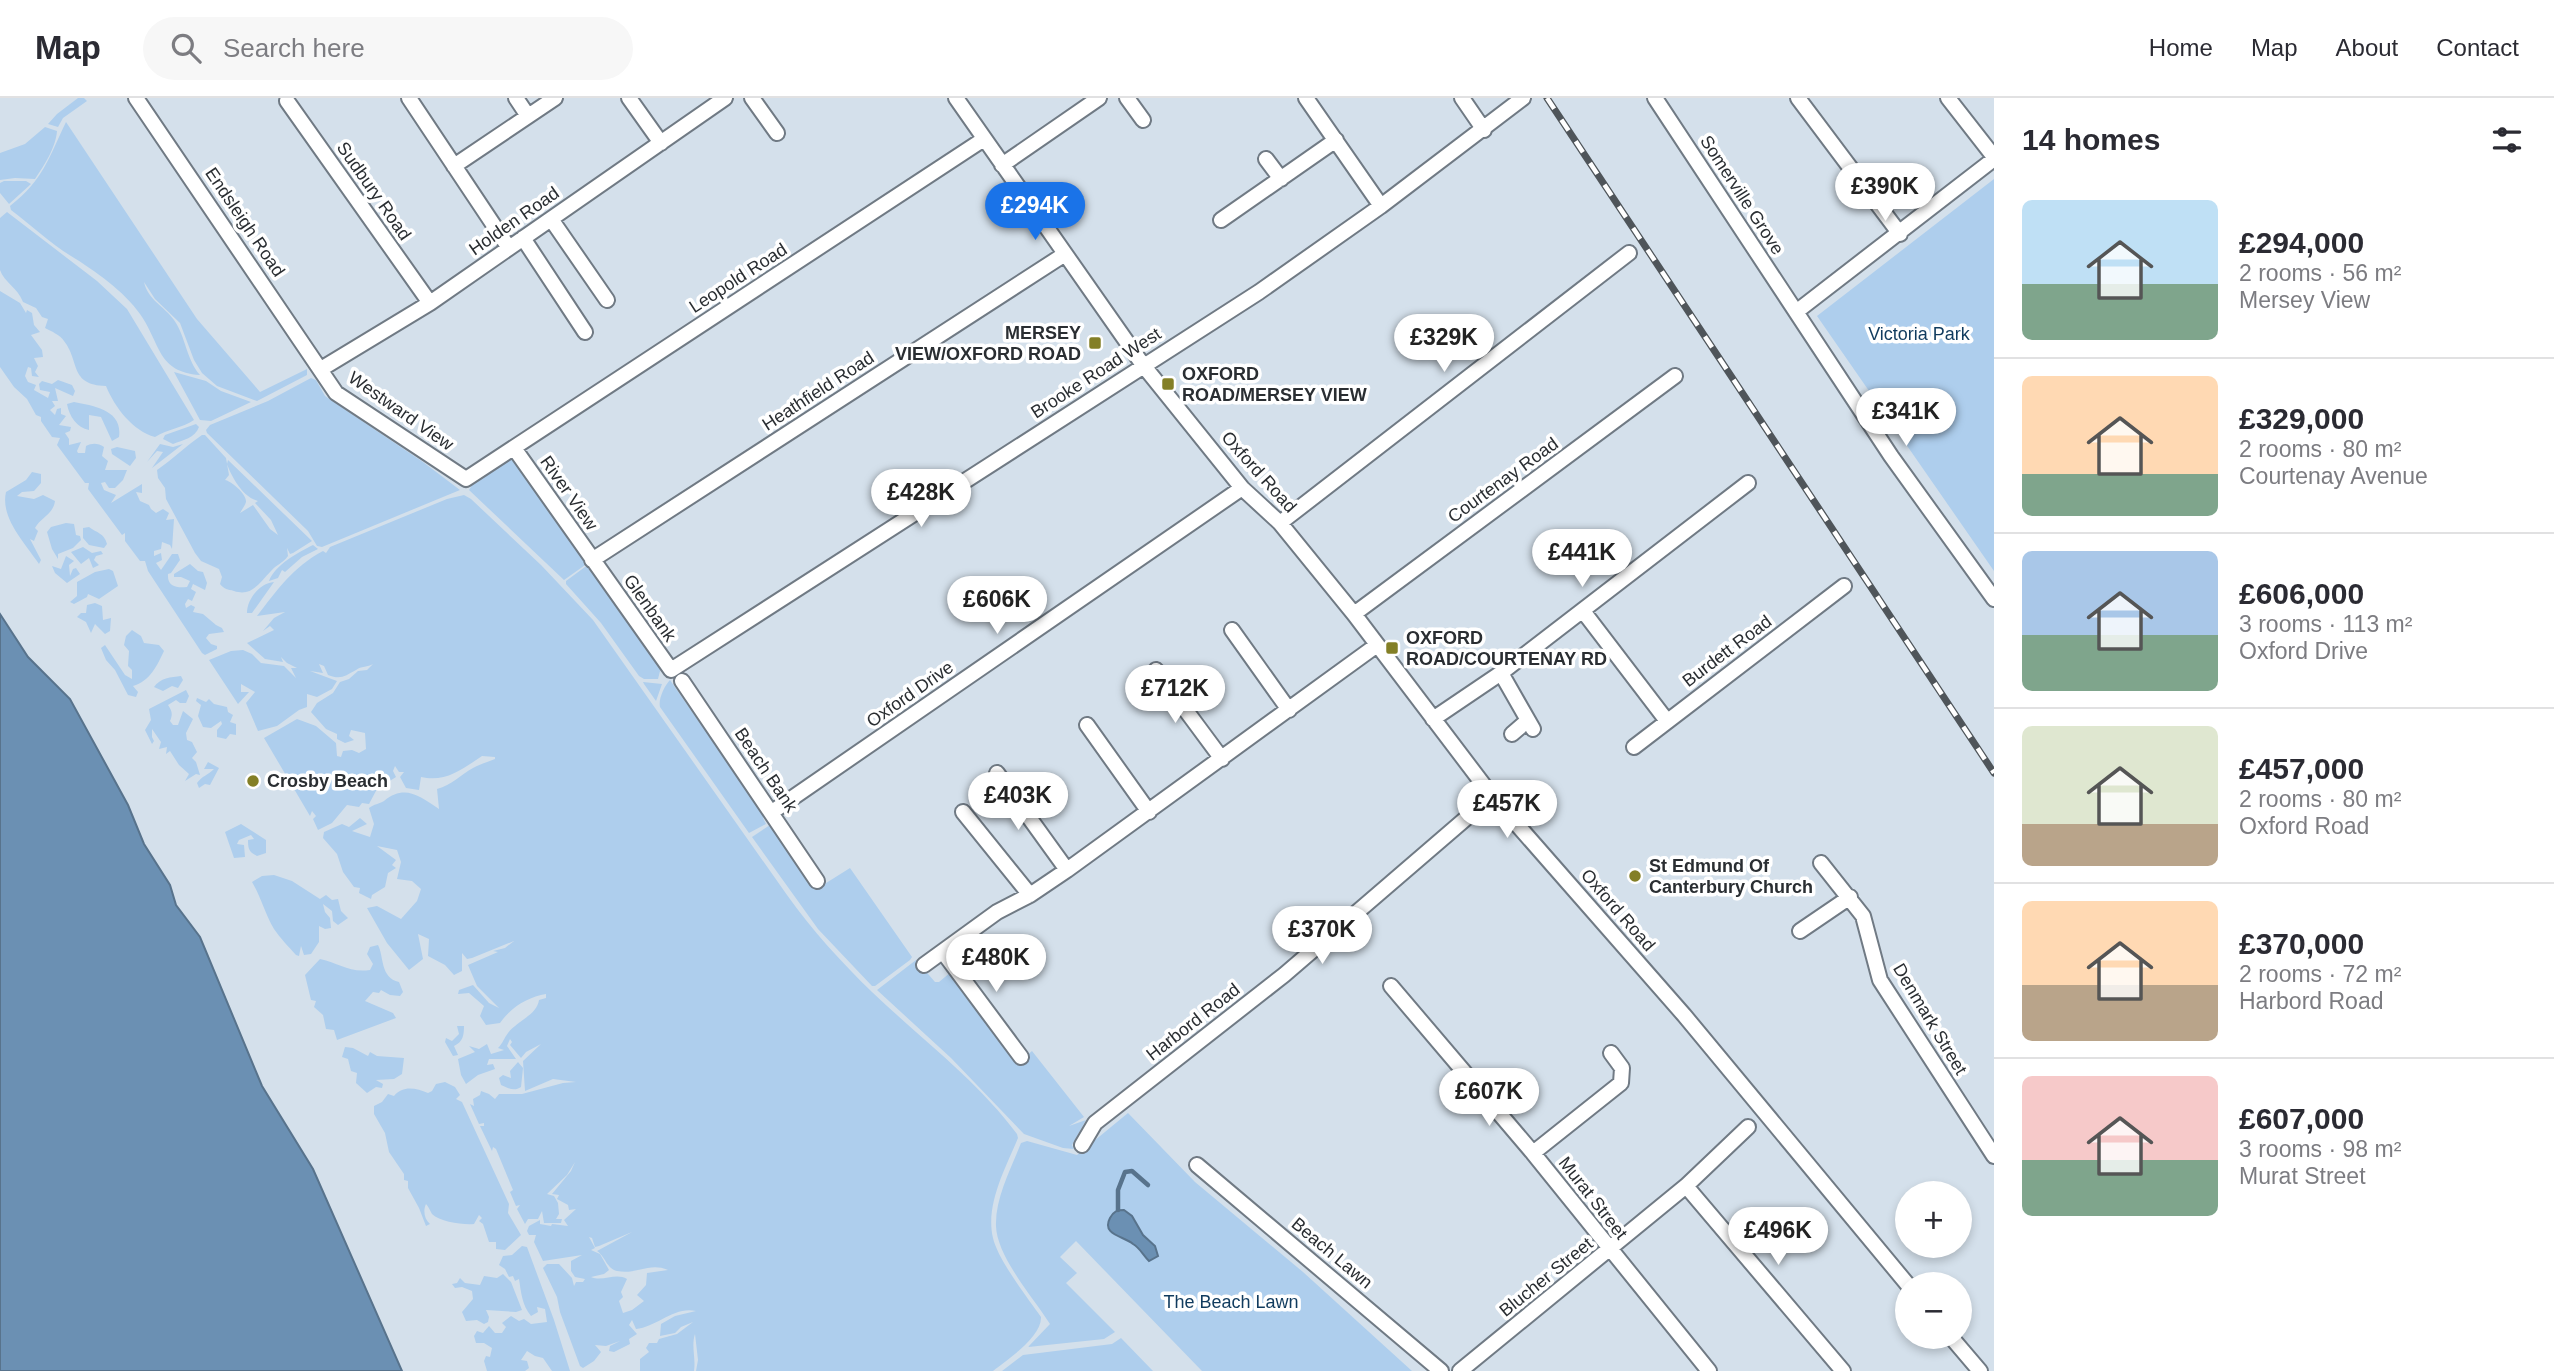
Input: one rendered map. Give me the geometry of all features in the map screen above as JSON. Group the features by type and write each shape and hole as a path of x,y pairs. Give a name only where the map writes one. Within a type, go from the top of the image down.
{"street":[{"name":"Endsleigh Road","path":"136,98 321,369"},
{"path":"409,98 509,248"},
{"path":"516,98 528,116"},
{"path":"454,166 555,98"},
{"path":"629,98 661,143"},
{"name":"Holden Road","path":"321,369 430,303 725,98"},
{"path":"752,98 778,133"},
{"name":"Oxford Road","path":"956,98 1143,365 1242,488 1280,523 1354,614 1492,796 1684,1015 1898,1272"},
{"path":"1002,165 1099,98"},
{"path":"1126,98 1143,120"},
{"path":"1306,98 1381,206"},
{"path":"1462,98 1484,130"},
{"name":"Brooke Road West","path":"680,664 1259,292 1381,206 1523,98"},
{"name":"Somerville Grove","path":"1655,98 1891,456 1994,599"},
{"path":"1798,98 1900,234"},
{"path":"1796,312 1900,234 1994,158 1948,98"},
{"name":"Sudbury Road","path":"287,101 430,303"},
{"name":"Leopold Road","path":"466,479 984,139"},
{"path":"1221,220 1335,140"},
{"path":"1266,159 1281,178"},
{"path":"551,219 607,300"},
{"path":"523,238 585,332"},
{"path":"1280,523 1629,253"},
{"name":"Heathfield Road","path":"592,560 1065,254"},
{"name":"Westward View","path":"321,369 336,393 466,479"},
{"name":"Courtenay Road","path":"1354,614 1675,376"},
{"name":"River View","path":"514,448 592,560"},
{"path":"1433,719 1502,673 1748,483"},
{"name":"Oxford Drive","path":"772,812 1242,488"},
{"name":"Glenbank","path":"592,560 671,670 680,664"},
{"name":"Burdett Road","path":"1634,747 1843,586"},
{"path":"1583,611 1667,721"},
{"path":"1232,630 1289,710"},
{"path":"924,965 998,912 1068,870 1377,645"},
{"path":"1156,670 1222,759"},
{"path":"1502,673 1530,725 1512,734"},
{"name":"Beach Bank","path":"682,681 817,881"},
{"path":"1087,725 1149,812"},
{"path":"997,773 1068,870"},
{"name":"Harbord Road","path":"1082,1145 1095,1123 1284,975 1492,796"},
{"path":"963,812 1030,895"},
{"name":"Denmark Street","path":"1821,863 1863,916 1880,980 1993,1151"},
{"path":"1800,931 1850,897"},
{"path":"943,951 1021,1057"},
{"name":"Murat Street","path":"1391,986 1533,1153 1709,1371"},
{"path":"1533,1153 1576,1110 1621,1083 1622,1068 1611,1053"},
{"name":"Blucher Street","path":"1460,1371 1686,1186 1748,1127"},
{"name":"Beach Lawn","path":"1198,1165 1441,1371"},
{"path":"1686,1186 1843,1371"},
{"path":"1961,1349 1980,1371"}],"green space":[{"path":"78,98 87,101 63,118 58,127 48,124 57,114"},
{"path":"66,122 197,319 260,392 307,369 307,375 257,401 217,386 202,373 194,360 180,323 155,299 144,282 149,294 178,327 200,375 175,368 162,355 140,314 118,290 11,210 10,206 31,187 44,168"},
{"path":"45,127 57,131 56,137 49,156 35,179 0,180 0,153 25,144"},
{"name":"Victoria Park","path":"1994,179 1994,571 1817,316"},
{"path":"26,181 31,184 9,204 0,193 0,183"},
{"path":"7,212 97,281 127,309 194,420 155,437 147,434 126,418 106,386 94,385 81,377 64,341 45,328 48,319 42,317 36,308 23,302 0,270 0,218"},
{"path":"0,291 20,303 26,313 27,310 32,313 34,325 40,332 31,335 42,350 43,357 34,358 38,366 35,372 39,377 32,376 31,368 28,367 25,376 28,382 36,385 34,390 48,398 50,392 40,390 39,384 42,381 52,384 58,380 72,385 75,391 73,396 55,388 58,401 52,401 55,406 50,410 55,415 57,409 61,408 61,414 66,416 59,425 71,427 70,431 65,433 69,445 81,442 78,453 85,453 88,445 102,446 102,456 108,461 105,470 127,470 123,480 115,488 109,488 105,482 101,483 104,490 116,495 111,503 142,484 142,493 136,492 140,501 149,505 156,513 163,509 169,513 166,520 174,519 172,549 170,545 162,542 161,549 154,551 154,556 161,553 162,560 156,563 161,570 172,554 178,554 180,560 168,574 169,582 176,587 187,587 190,581 174,577 174,574 190,564 203,572 207,583 205,590 193,584 191,589 196,592 192,601 188,599 185,604 186,608 191,605 195,607 193,612 203,614 222,628 224,632 209,634 206,638 217,646 217,649 205,655 202,653 148,571 145,561 140,561 125,541 125,533 122,535 88,489 89,483 85,483 57,445 60,438 52,437 41,417 36,415 27,399 14,387 0,367"},
{"path":"174,372 206,381 221,391 251,402 211,421 200,420"},
{"path":"311,378 316,380 325,396 460,490 322,547 317,546 308,531 206,430 210,425 268,401"},
{"path":"74,402 112,415 119,428 119,437 112,441 101,417 89,415 89,430 81,427 74,421 68,408 67,404"},
{"path":"196,424 199,427 197,431 188,438 173,444 163,439 165,435"},
{"path":"202,435 226,458 227,464 228,460 312,541 290,554 287,548 288,556 255,588 246,592 223,587 220,584 222,577 219,569 201,561 166,499 165,488 158,478 157,470","holes":["227,464 243,491 258,501 255,503 271,520 278,535 270,529 253,505 240,513 246,499 238,488 225,480 229,475"]},
{"path":"160,444 173,447 183,444 152,468 163,452 157,451 147,462"},
{"path":"117,447 135,451 136,458 130,466 112,454 111,449"},
{"path":"515,457 588,563 564,580 469,490 472,485"},
{"path":"32,472 41,474 41,483 34,491 22,492 17,496 34,499 43,495 55,501 52,510 35,528 38,531 34,541 30,539 41,560 39,564 10,521 5,502 6,492 26,480"},
{"path":"464,495 541,565 593,620 787,895 817,933 872,992 984,1096 1017,1134 1018,1138 994,1200 991,1225 1001,1257 1041,1317 1036,1332 1015,1354 993,1371 696,1371 698,1360 695,1334 694,1371 640,1371 640,1359 649,1352 646,1348 649,1343 657,1343 659,1339 677,1334 693,1322 675,1333 660,1336 661,1324 675,1316 696,1311 688,1310 636,1329 632,1320 629,1325 637,1334 629,1339 630,1344 614,1352 609,1351 610,1346 620,1341 606,1346 595,1345 601,1352 594,1361 583,1368 580,1366 557,1297 543,1268 547,1264 559,1264 572,1278 574,1286 576,1282 583,1282 585,1279 575,1277 571,1271 571,1261 582,1255 543,1261 534,1242 536,1235 529,1235 527,1231 529,1226 540,1220 540,1224 568,1226 564,1220 576,1209 569,1210 568,1205 557,1199 559,1195 552,1194 571,1171 575,1162 567,1175 547,1194 554,1196 558,1203 559,1214 556,1219 562,1219 561,1223 544,1223 542,1211 538,1219 528,1219 525,1224 517,1209 520,1205 516,1206 510,1192 513,1190 496,1149 493,1147 492,1151 480,1126 484,1126 484,1123 479,1124 470,1104 474,1106 473,1099 480,1095 481,1091 495,1099 499,1094 522,1094 576,1082 553,1079 525,1091 523,1061 541,1044 521,1058 510,1045 510,1039 507,1046 516,1059 489,1059 487,1065 493,1064 495,1069 478,1075 466,1084 458,1059 475,1052 469,1046 479,1049 487,1044 491,1054 504,1050 498,1048 508,1033 535,1010 539,1000 546,998 546,994 520,1004 500,1023 486,1025 480,1016 484,1006 469,993 458,994 459,990 473,985 489,1003 499,1008 477,986 468,965 498,952 493,951 505,948 514,941 472,958 467,959 462,953 462,971 454,975 445,965 428,956 429,939 418,934 423,959 409,970 387,943 367,908 377,906 401,919 417,901 421,889 412,881 397,879 401,862 397,850 377,846 396,860 392,865 396,868 388,873 385,887 372,895 371,899 359,893 360,888 354,887 343,872 337,854 323,838 324,832 342,824 349,827 360,818 367,824 352,831 370,837 374,824 369,808 399,793 418,796 439,809 437,789 495,757 482,756 447,776 421,777 419,790 406,788 400,777 404,772 399,772 395,766 393,771 396,777 377,789 369,804 362,803 359,807 347,805 332,823 318,830 313,819 316,816 312,811 310,816 264,738 297,719 316,726 336,743 337,756 341,757 343,751 352,750 359,753 366,749 365,733 351,730 349,736 354,740 345,743 337,739 337,734 326,729 311,712 317,703 333,693 340,682 349,679 358,671 367,670 373,664 340,677 328,675 324,666 319,664 323,673 310,671 337,681 332,689 317,697 307,694 307,707 277,726 258,731 246,703 255,692 241,684 241,692 249,692 238,704 209,660 231,651 243,650 261,663 284,666 296,678 291,668 297,668 281,657 283,662 265,659 247,643 274,630 270,626 263,631 274,618 285,612 257,616 294,572 312,557 323,551 326,553 330,547 447,499","holes":["632,1232 597,1251 600,1254 591,1250 595,1248 589,1237 595,1247","600,1254 611,1268 617,1271 655,1267 668,1270 647,1273 646,1285 637,1295 644,1301 623,1313 619,1301 623,1297 621,1292 627,1279 618,1276 591,1277 609,1270"]},
{"path":"74,524 76,535 80,536 81,540 73,548 58,554 58,559 47,532 51,527"},
{"path":"89,527 104,538 107,544 104,548 89,545 83,538 83,528"},
{"path":"313,545 318,549 302,557 285,572 282,570 278,578 269,581 281,565"},
{"path":"83,547 92,553 101,551 103,554 96,556 94,560 99,565 93,568 89,558 81,564 71,552"},
{"path":"66,556 74,561 69,565 70,576 76,568 80,574 67,583 55,573 52,566 61,569"},
{"path":"589,564 661,667 658,679 644,679 639,676 601,623 566,584 566,581"},
{"path":"109,569 113,571 118,586 99,599 88,594 74,604 70,602 77,596 77,582 95,572"},
{"path":"274,582 252,613 247,613 249,602 255,593 264,585"},
{"path":"95,603 102,606 103,620 111,618 110,631 105,634 95,624 91,633 86,622 77,617 86,613 87,605"},
{"path":"132,630 141,636 144,643 159,645 164,651 148,677 133,686 138,692 136,697 128,695 101,648 105,645 125,675 132,679 132,670 128,666 129,651 124,645 126,636"},
{"path":"181,676 183,680 178,688 172,686 163,691 154,687 163,680"},
{"path":"670,680 765,816 763,818 766,824 749,833 660,707 662,692"},
{"path":"643,682 662,684 656,701 644,684"},
{"path":"186,690 189,696 186,703 176,700 168,705 173,725 178,725 183,711 193,719 186,733 187,740 192,742 197,752 192,758 200,775 196,774 185,781 189,774 170,751 166,754 167,747 159,749 161,742 152,729 152,744 145,730 151,720 149,709"},
{"path":"197,698 206,702 209,699 214,704 227,707 228,712 233,715 230,722 236,724 236,735 230,734 226,739 217,737 221,721 211,728 203,727 198,716 201,705 196,701"},
{"path":"208,762 219,768 210,785 205,784 199,788 197,783 214,769 204,769"},
{"path":"241,824 266,840 266,853 257,856 251,852 248,840 254,839 251,835 239,840 237,844 244,845 245,857 234,858 225,832"},
{"path":"770,825 815,890 850,868 912,957 910,960 872,986 818,929 752,837"},
{"path":"274,875 292,881 320,899 326,895 332,900 338,899 341,911 348,918 338,925 333,921 332,911 323,904 330,918 331,928 319,926 319,942 311,954 304,955 301,946 299,956 296,955 276,932 268,917 252,882 262,876"},
{"path":"378,945 386,971 393,980 399,982 403,992 400,996 381,990 379,993 373,992 365,1001 393,1013 396,1018 337,1040 334,1030 326,1029 323,1015 314,1007 316,1001 311,1000 305,975 320,959 350,969 370,970 373,964 367,954 370,947"},
{"path":"916,960 935,982 939,982 951,972 1020,1061 1032,1051 1084,1117 1069,1126 1086,1120 1072,1145 1074,1149 1063,1148 1024,1134 951,1058 877,990"},
{"path":"457,1026 464,1026 464,1032 461,1040 454,1046 458,1055 453,1056 445,1042 446,1038 452,1041 459,1034"},
{"path":"345,1047 368,1056 370,1052 377,1056 404,1058 402,1074 394,1079 376,1080 383,1084 382,1088 376,1087 367,1093 356,1083 357,1073 351,1071 348,1059 342,1057"},
{"path":"518,1062 523,1068 521,1087 513,1089 501,1085 499,1078 503,1075 511,1078 510,1071"},
{"path":"445,1082 455,1087 460,1095 456,1099 462,1102 509,1204 508,1213 521,1235 505,1250 496,1249 496,1242 489,1242 479,1215 474,1224 452,1222 436,1217 426,1204 426,1220 430,1224 426,1226 408,1188 408,1181 404,1180 404,1174 389,1152 385,1133 374,1114 374,1106 382,1102 388,1094 394,1096 401,1090 410,1088 428,1093 436,1084"},
{"name":"The Beach Lawn","path":"1128,1113 1195,1182 1303,1272 1412,1371 1202,1371 1076,1241 1060,1257 1077,1273 1066,1283 1115,1332 1104,1339 1028,1347 1050,1324 1009,1264 998,1238 996,1215 1008,1173 1021,1143 1027,1141 1077,1155"},
{"path":"522,1246 527,1247 570,1371 552,1371 543,1358 527,1351 521,1360 527,1361 529,1368 525,1371 487,1371 484,1361 486,1356 490,1357 492,1348 484,1343 476,1343 474,1336 477,1331 483,1333 489,1326 495,1333 502,1333 506,1327 502,1323 511,1316 531,1324 547,1322 545,1309 537,1307 538,1312 531,1316 521,1294 519,1279 515,1281 513,1276 509,1277 499,1265 503,1256 512,1255"},
{"path":"503,1274 511,1282 522,1310 486,1310 488,1322 484,1324 477,1320 466,1321 462,1312 473,1299 472,1291 462,1287 455,1288 452,1284 457,1283 460,1278 465,1283 480,1285 484,1276 497,1278"},
{"path":"1121,1338 1153,1371 1002,1371 1023,1355 1112,1344"}],"shaded area":[{"path":"0,614 28,657 70,699 128,805 144,844 170,885 176,905 200,937 262,1086 313,1169 402,1371 0,1371"},
{"path":"1124,1210 1132,1216 1143,1235 1155,1246 1158,1256 1149,1261 1129,1241 1111,1232 1108,1224 1110,1218 1116,1211"}],"waterway":[{"path":"1118,1210 1118,1190 1125,1172 1132,1171 1148,1185"}],"railway":[{"path":"1547,98 1994,773"}],"place":[{"name":"MERSEY VIEW/OXFORD ROAD","path":"1095,343"},
{"name":"OXFORD ROAD/MERSEY VIEW","path":"1168,384"},
{"name":"OXFORD ROAD/COURTENAY RD","path":"1392,648"},
{"name":"Crosby Beach","path":"253,781"},
{"name":"St Edmund Of Canterbury Church","path":"1635,876"}]}
